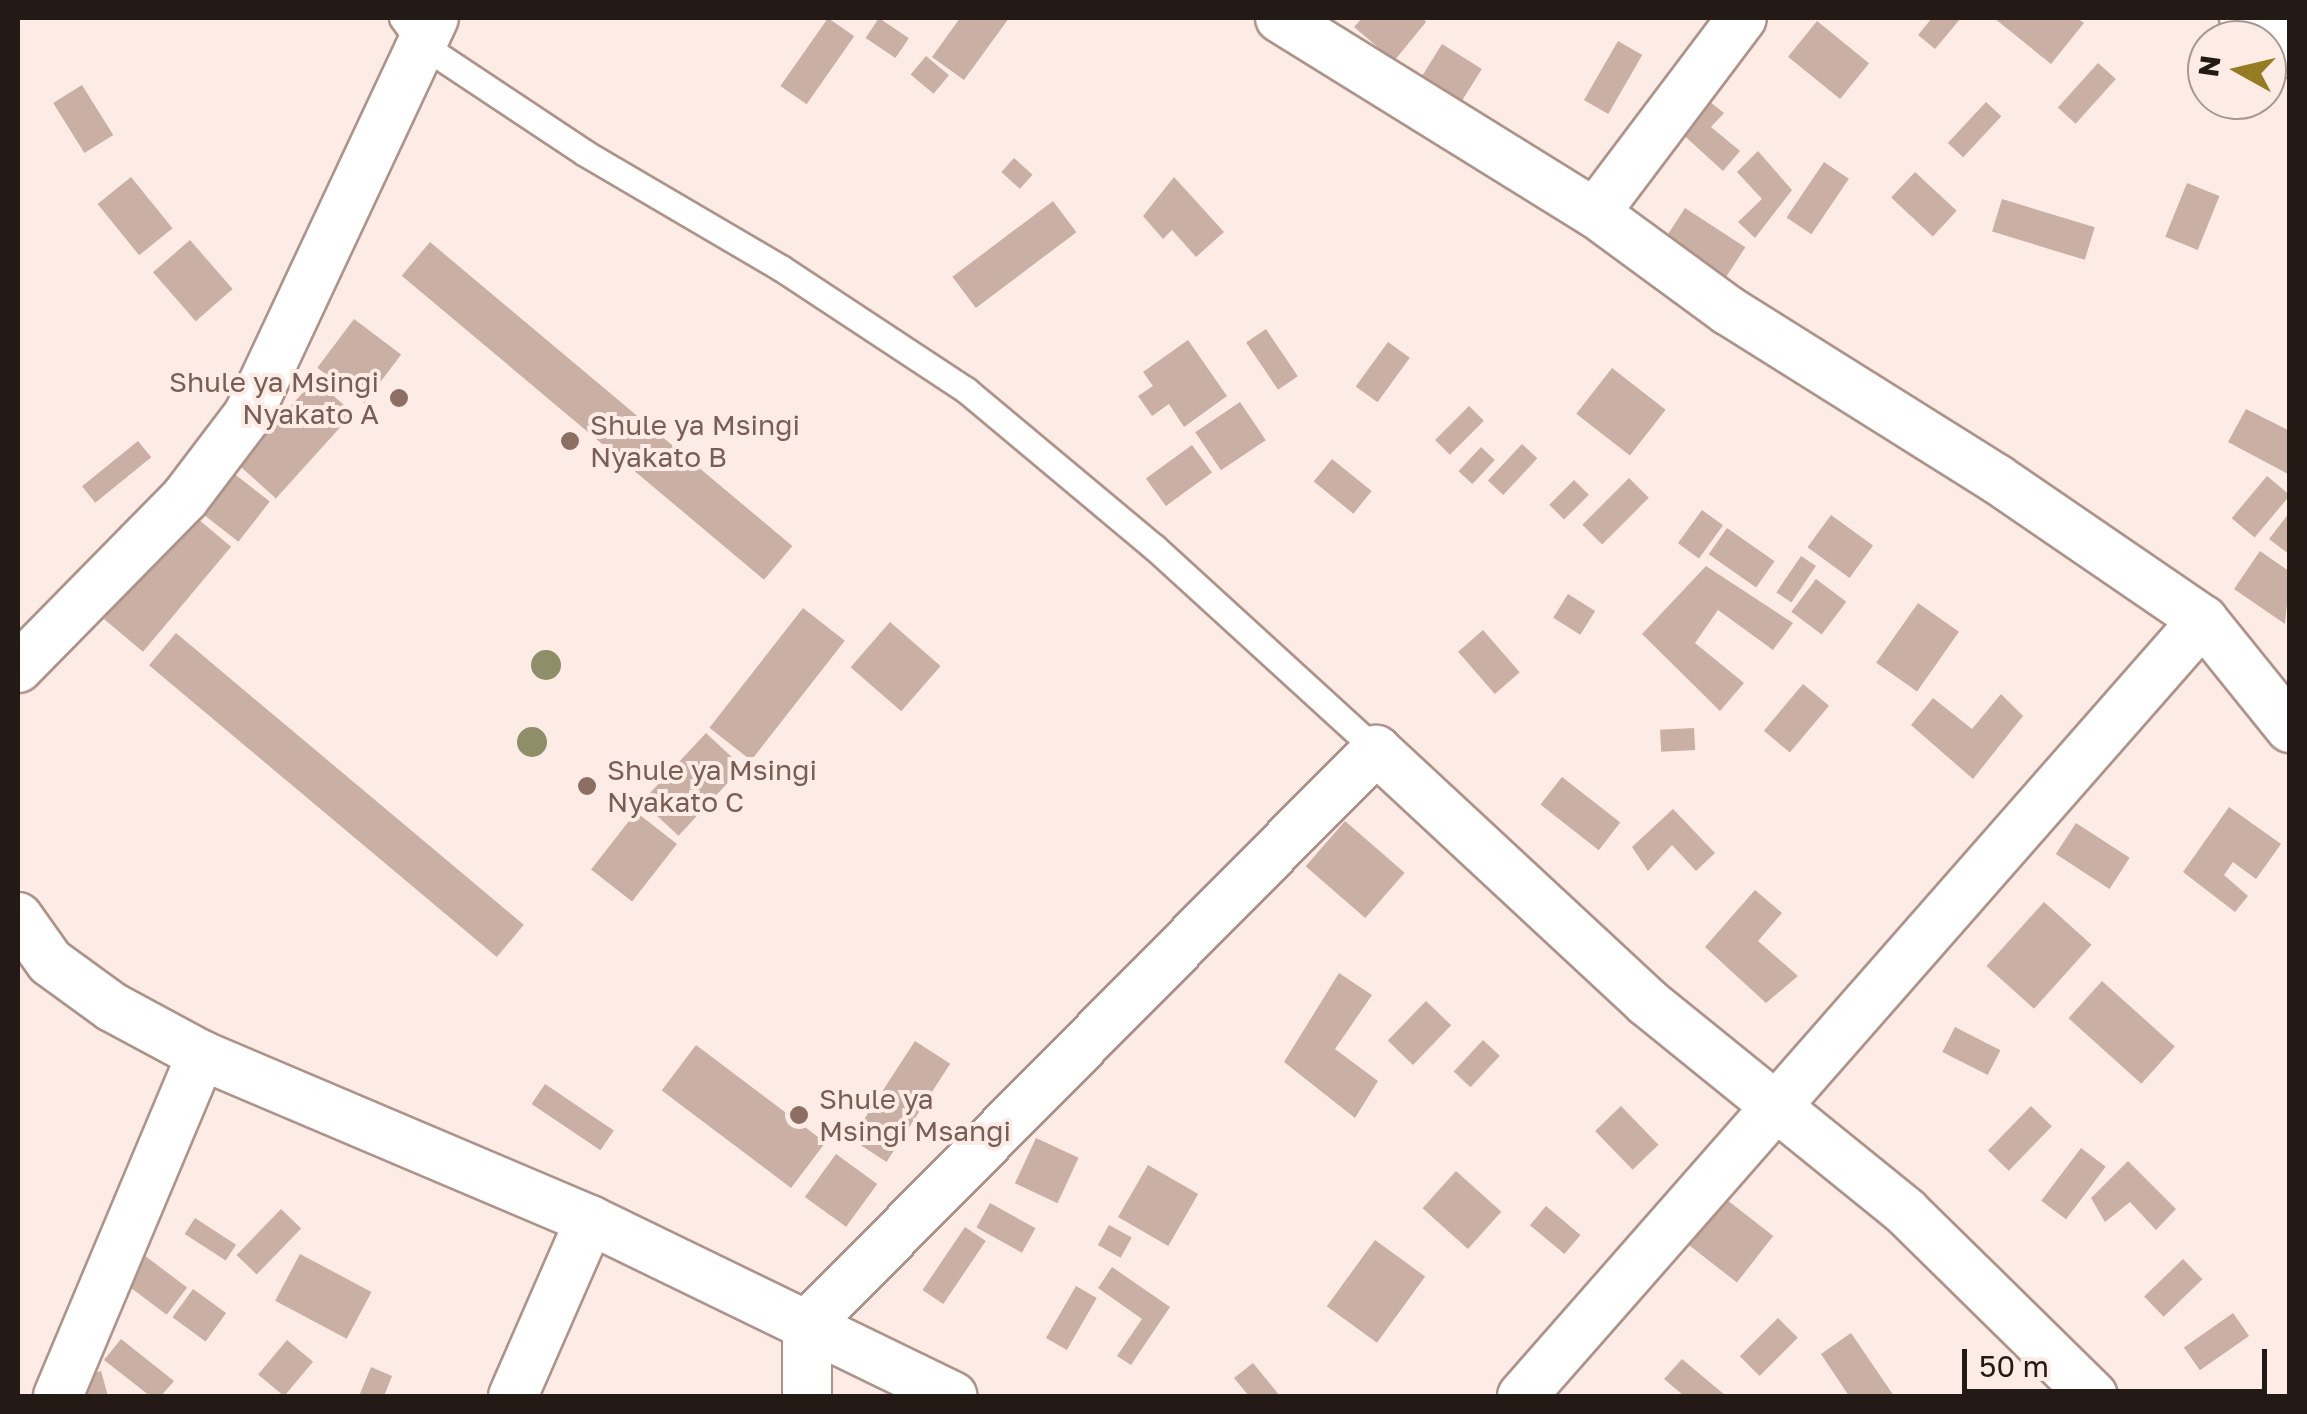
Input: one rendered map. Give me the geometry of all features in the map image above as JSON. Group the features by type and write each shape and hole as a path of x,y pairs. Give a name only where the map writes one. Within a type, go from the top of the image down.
{"street":[{"path":"1280,18 1595,212 1729,311 1997,479 2202,620 2290,728"},
{"path":"1595,212 1742,18"},
{"path":"2244,18 2290,54"},
{"path":"18,668 184,498 248,415 419,26"},
{"path":"1522,1396 1652,1253 1772,1104 2202,620"},
{"path":"807,1396 807,1325 1376,750 1648,1002 1906,1212 2093,1396"},
{"path":"18,917 34,957 112,1007 200,1055 590,1220 953,1396"},
{"path":"58,1396 200,1055"},
{"path":"513,1396 590,1220"}],"lane":[{"path":"419,26 966,390 1154,547 1376,750"}],"building":[{"path":"828,18 854,36 807,104 780,86"},
{"path":"879,18 909,38 895,58 866,38"},
{"path":"960,18 1009,18 964,80 932,57"},
{"path":"1362,18 1422,18 1426,22 1394,61 1354,27"},
{"path":"1932,18 1961,18 1935,49 1918,35"},
{"path":"1994,18 2077,18 2084,23 2051,64"},
{"path":"1817,21 1869,63 1840,99 1788,57"},
{"path":"1618,41 1642,55 1608,114 1584,100"},
{"path":"1442,44 1482,69 1462,100 1422,75"},
{"path":"926,56 949,75 934,94 911,74"},
{"path":"2098,63 2116,79 2076,124 2058,108"},
{"path":"82,85 113,135 84,153 53,103"},
{"path":"1710,102 1724,113 1711,127 1740,151 1723,171 1679,131"},
{"path":"1986,102 2001,116 1963,157 1948,143"},
{"path":"1758,151 1792,190 1755,238 1738,222 1762,199 1737,172"},
{"path":"1014,158 1033,175 1020,189 1001,172"},
{"path":"1824,162 1849,179 1811,234 1787,218"},
{"path":"1915,172 1957,211 1933,236 1891,198"},
{"path":"131,177 173,228 139,255 98,204"},
{"path":"1174,177 1224,232 1196,257 1172,230 1163,239 1143,216"},
{"path":"2187,183 2219,196 2198,250 2165,237"},
{"path":"2002,199 2095,227 2085,260 1992,232"},
{"path":"1053,201 1076,232 976,308 952,277"},
{"path":"1685,208 1745,247 1716,293 1656,253"},
{"path":"190,240 233,289 196,321 153,272"},
{"path":"430,242 792,546 764,580 402,276"},
{"path":"354,319 401,355 364,403 317,368"},
{"path":"1266,329 1298,376 1278,390 1246,342"},
{"path":"1188,340 1227,396 1184,427 1169,404 1152,416 1138,396 1153,386 1143,372"},
{"path":"1388,342 1410,358 1378,402 1356,386"},
{"path":"1612,368 1666,410 1630,456 1576,414"},
{"path":"315,379 353,413 276,499 238,464"},
{"path":"1240,402 1266,440 1221,470 1195,432"},
{"path":"1469,406 1484,421 1450,455 1435,440"},
{"path":"2246,409 2290,431 2290,475 2228,442"},
{"path":"138,441 151,457 95,503 82,486"},
{"path":"1522,444 1537,458 1503,495 1488,481"},
{"path":"1192,445 1212,473 1166,506 1146,479"},
{"path":"1481,447 1495,460 1472,484 1458,471"},
{"path":"1332,459 1372,491 1353,514 1314,482"},
{"path":"232,472 270,502 238,542 201,512"},
{"path":"2267,476 2290,495 2255,537 2232,518"},
{"path":"1629,478 1649,498 1602,544 1582,525"},
{"path":"1574,480 1589,495 1564,520 1549,505"},
{"path":"1702,510 1723,525 1699,558 1678,543"},
{"path":"2290,512 2290,555 2269,539"},
{"path":"192,514 231,547 143,652 104,619"},
{"path":"1831,515 1873,546 1850,578 1807,547"},
{"path":"1727,528 1775,561 1756,587 1709,554"},
{"path":"2260,551 2290,572 2285,624 2234,589"},
{"path":"1801,556 1816,566 1791,603 1776,592"},
{"path":"1706,566 1793,623 1773,650 1718,610 1695,643 1744,683 1720,711 1642,634"},
{"path":"1816,579 1846,602 1822,635 1791,612"},
{"path":"1568,594 1595,611 1580,635 1553,618"},
{"path":"1918,603 1959,632 1917,691 1876,663"},
{"path":"803,608 845,641 751,760 709,728"},
{"path":"890,622 941,666 901,711 851,667"},
{"path":"1483,630 1520,672 1495,694 1458,652"},
{"path":"176,633 524,925 497,957 149,665"},
{"path":"1803,684 1829,706 1790,753 1764,731"},
{"path":"2001,694 2023,716 1973,779 1911,725 1933,698 1972,729"},
{"path":"1694,728 1695,750 1661,752 1660,730"},
{"path":"706,733 743,767 678,836 642,802"},
{"path":"1562,777 1620,823 1599,850 1540,805"},
{"path":"2229,807 2281,844 2256,879 2233,862 2224,875 2248,896 2235,912 2183,872"},
{"path":"1673,809 1715,853 1696,871 1672,845 1648,871 1632,847"},
{"path":"636,812 677,844 632,902 591,870"},
{"path":"1345,821 1405,873 1365,918 1306,866"},
{"path":"2076,823 2130,858 2110,889 2056,854"},
{"path":"1755,890 1782,913 1758,941 1798,976 1766,1003 1705,947"},
{"path":"2044,902 2092,945 2034,1009 1986,966"},
{"path":"1339,973 1372,995 1335,1049 1378,1081 1355,1118 1284,1062"},
{"path":"2102,981 2175,1047 2141,1084 2069,1018"},
{"path":"1426,1001 1451,1025 1413,1065 1388,1041"},
{"path":"1955,1027 2000,1050 1988,1075 1942,1052"},
{"path":"1483,1040 1500,1056 1470,1087 1454,1071"},
{"path":"915,1041 950,1064 887,1162 851,1139"},
{"path":"696,1045 825,1142 791,1188 662,1091"},
{"path":"545,1084 614,1130 600,1150 532,1104"},
{"path":"1621,1106 1659,1145 1633,1170 1595,1131"},
{"path":"2031,1106 2052,1126 2009,1171 1988,1151"},
{"path":"1036,1138 1079,1158 1057,1203 1015,1183"},
{"path":"2081,1148 2106,1167 2066,1219 2041,1201"},
{"path":"836,1154 877,1184 846,1227 805,1197"},
{"path":"2128,1161 2176,1209 2156,1230 2130,1202 2105,1222 2091,1198"},
{"path":"1148,1165 1198,1194 1168,1246 1118,1217"},
{"path":"1456,1171 1501,1212 1468,1249 1423,1208"},
{"path":"1722,1196 1773,1236 1737,1283 1686,1242"},
{"path":"990,1203 1035,1228 1022,1253 976,1227"},
{"path":"1546,1206 1580,1235 1564,1254 1530,1225"},
{"path":"281,1209 301,1228 257,1274 237,1255"},
{"path":"195,1218 236,1245 226,1261 185,1234"},
{"path":"1109,1225 1132,1238 1121,1258 1098,1245"},
{"path":"965,1227 986,1241 943,1304 923,1290"},
{"path":"1375,1240 1425,1276 1377,1343 1327,1306"},
{"path":"140,1252 187,1288 167,1315 120,1279"},
{"path":"300,1254 372,1292 347,1339 275,1301"},
{"path":"2183,1259 2202,1279 2164,1317 2144,1297"},
{"path":"1112,1267 1170,1307 1131,1365 1117,1356 1142,1319 1098,1288"},
{"path":"1076,1286 1097,1298 1067,1350 1046,1338"},
{"path":"193,1289 226,1313 206,1341 172,1317"},
{"path":"2233,1313 2249,1336 2200,1370 2184,1347"},
{"path":"1778,1318 1798,1338 1760,1376 1740,1356"},
{"path":"1851,1333 1894,1396 1849,1396 1821,1354"},
{"path":"121,1339 174,1381 161,1396 150,1396 104,1360"},
{"path":"287,1340 313,1362 284,1396 258,1374"},
{"path":"1682,1359 1726,1396 1684,1396 1664,1379"},
{"path":"1253,1363 1280,1396 1249,1396 1234,1378"},
{"path":"371,1367 392,1376 384,1396 359,1396"},
{"path":"101,1371 108,1396 85,1396 80,1377"}],"place":[{"name":"Shule ya Msingi Nyakato A","path":"399,398"},
{"name":"Shule ya Msingi Nyakato B","path":"570,441"},
{"name":"Shule ya Msingi Nyakato C","path":"587,786"},
{"name":"Shule ya Msingi Msangi","path":"799,1115"}]}
